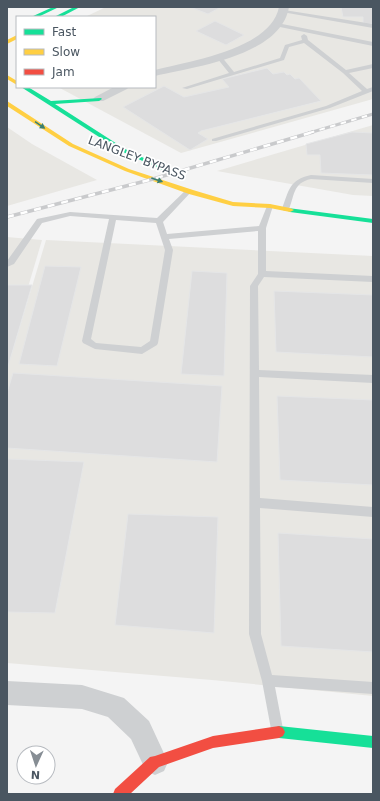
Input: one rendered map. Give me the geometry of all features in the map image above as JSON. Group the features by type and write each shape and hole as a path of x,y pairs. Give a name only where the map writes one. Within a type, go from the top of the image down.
{"main road":[{"path":"36,16 57,7"},
{"path":"59,16 78,7"},
{"path":"7,42 16,38"},
{"path":"7,77 16,82"},
{"name":"LANGLEY BYPASS","path":"26,88 91,126 123,150 174,173"},
{"name":"LANGLEY BYPASS","path":"7,103 71,145 127,170 189,191 233,204 270,206 373,221"},
{"path":"51,103 97,103"},
{"name":"LANGLEY BYPASS","path":"252,196 270,206"},
{"path":"120,794 155,762 213,742 278,732 373,742"}],"street":[{"path":"156,73 231,54 272,31 277,25 284,9"},
{"path":"97,103 121,88"},
{"path":"7,693 82,698 115,707 140,730 155,762"}],"lane":[{"path":"284,9 337,21 373,26"},
{"path":"277,25 373,44"},
{"path":"303,30 305,41 345,72 366,92"},
{"path":"185,88 282,60 287,46 305,41"},
{"path":"219,57 233,74"},
{"path":"345,72 373,66"},
{"path":"214,140 328,106 373,89"},
{"path":"286,209 295,183 303,178 311,177 373,181"},
{"path":"7,264 11,262 40,221 70,214 159,221 189,191"},
{"path":"270,206 262,228 262,274 254,286 256,634 268,681 278,732"},
{"path":"113,217 86,340 95,346 142,351 154,343 169,250 159,221"},
{"path":"165,237 262,228"},
{"path":"262,274 373,279"},
{"path":"254,373 373,379"},
{"path":"255,503 373,512"},
{"path":"268,681 373,688"}],"shaded area":[{"path":"106,7 373,7 373,99 181,153 60,88 156,88 156,16 87,16"},
{"path":"373,125 373,196 353,195 217,171"},
{"path":"7,127 32,144 97,180 7,206"},
{"path":"7,237 42,240 7,358"},
{"path":"46,240 373,256 373,696 212,680 7,663 7,370"}],"building":[{"path":"190,7 221,7 208,14"},
{"path":"341,7 373,7 373,24 363,23 363,17 343,17"},
{"path":"215,21 244,35 226,45 196,31"},
{"path":"267,68 273,74 284,72 287,75 290,74 295,79 299,78 321,101 201,131 198,133 208,139 190,150 123,107 164,86 184,97 229,87 222,79"},
{"path":"352,132 373,133 373,175 321,173 320,155 307,155 306,144"},
{"path":"45,266 81,267 57,366 19,364"},
{"path":"192,271 227,273 224,376 181,374"},
{"path":"7,285 32,285 7,370"},
{"path":"274,291 373,295 373,357 276,352"},
{"path":"13,373 222,386 217,462 7,448 7,393"},
{"path":"277,396 373,400 373,485 280,480"},
{"path":"7,459 84,462 55,613 7,612"},
{"path":"128,514 218,517 214,633 115,625"},
{"path":"278,533 373,539 373,652 281,646"}],"railway":[{"path":"309,133 373,114"},
{"path":"7,217 153,179 313,132"}],"traffic: fast":[{"path":"36,16 57,7"},
{"path":"59,16 78,7"},
{"path":"26,88 123,150 164,169"},
{"path":"51,103 99,99"},
{"path":"290,210 373,221"},
{"path":"279,732 373,742"}],"traffic: slow":[{"path":"7,42 16,38"},
{"path":"7,77 16,82"},
{"path":"7,103 71,145 127,170 191,192 233,204 270,206 290,210"}],"traffic: jam":[{"path":"120,794 155,762 213,742 279,732"}]}
